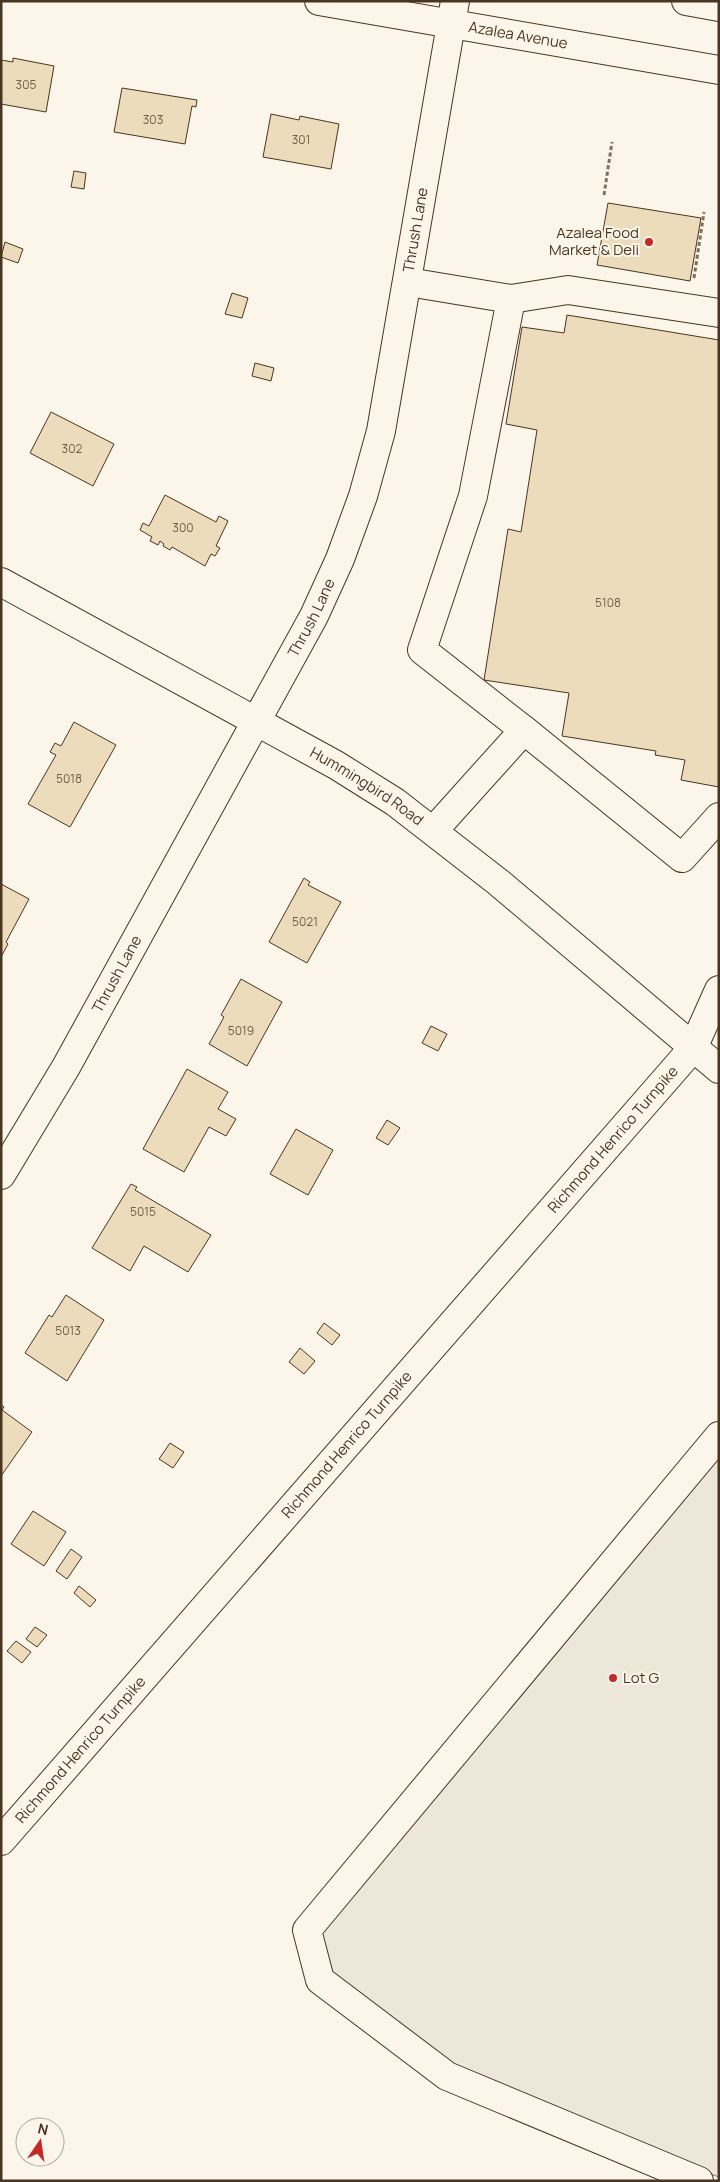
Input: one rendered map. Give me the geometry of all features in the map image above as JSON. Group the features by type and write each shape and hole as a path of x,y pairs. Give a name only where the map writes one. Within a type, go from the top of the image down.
{"street":[{"name":"Azalea Avenue","path":"318,1 453,12 719,70"},
{"path":"686,1 719,7"},
{"name":"Thrush Lane","path":"1,1175 66,1067 314,616 340,559 363,496 381,431 453,12"},
{"path":"408,282 511,299 568,290 719,313"},
{"path":"511,299 473,496 422,650 682,858 719,817"},
{"name":"Hummingbird Road","path":"1,582 336,765 395,802 434,830 719,1069"},
{"path":"434,830 524,730"},
{"name":"Richmond Henrico Turnpike","path":"1,1841 693,1048 719,990"},
{"name":"Richmond Henrico Turnpike","path":"693,1048 719,1034"},
{"path":"699,2181 447,2076 320,1980 307,1930 719,1436"}],"path":[{"path":"604,195 612,142"},
{"path":"693,281 704,212"}],"shaded area":[{"name":"Lot G","path":"719,1425 719,2177 611,2138 406,2052 295,1931"}],"building":[{"path":"13,58 54,66 46,112 1,104 1,60 13,62"},
{"path":"122,88 197,100 196,107 192,106 185,144 114,132"},
{"path":"271,114 299,120 300,116 339,124 331,169 263,157"},
{"path":"74,171 86,173 84,189 71,187"},
{"name":"Azalea Food Market & Deli","path":"608,203 701,218 690,281 597,265"},
{"path":"5,242 23,249 18,263 1,257"},
{"path":"232,293 248,298 242,318 225,314"},
{"path":"567,315 719,340 719,787 681,780 685,760 655,755 656,751 562,736 569,693 484,680 508,529 521,532 537,430 506,424 522,327 564,333"},
{"path":"255,363 274,368 271,381 252,376"},
{"path":"51,412 114,444 93,486 30,453"},
{"path":"165,495 216,522 219,516 228,521 216,546 220,548 215,556 211,554 205,566 172,547 170,550 163,546 164,544 160,541 158,545 150,541 152,537 140,530 143,523 149,526"},
{"path":"74,722 116,745 70,827 28,804 56,755 50,752 55,743 61,746"},
{"path":"304,878 310,882 308,885 341,902 307,963 269,942"},
{"path":"1,884 29,899 6,942 8,944 1,957"},
{"path":"241,979 282,1002 247,1066 209,1044 224,1017 221,1015"},
{"path":"431,1026 447,1034 438,1051 422,1043"},
{"path":"187,1069 228,1092 218,1109 236,1119 226,1136 209,1127 184,1172 143,1149"},
{"path":"387,1120 400,1128 388,1145 376,1138"},
{"path":"296,1129 333,1150 308,1195 270,1174"},
{"path":"131,1184 137,1187 135,1190 211,1235 188,1272 144,1246 130,1271 92,1248"},
{"path":"66,1295 104,1320 67,1381 25,1353 49,1315 52,1317"},
{"path":"324,1323 340,1335 332,1345 317,1333"},
{"path":"300,1348 315,1361 304,1374 289,1362"},
{"path":"1,1405 4,1407 2,1410 32,1432 1,1476"},
{"path":"170,1443 184,1452 173,1468 159,1459"},
{"path":"33,1511 66,1532 44,1566 11,1544"},
{"path":"71,1549 82,1557 67,1579 56,1571"},
{"path":"79,1586 96,1600 90,1607 74,1593"},
{"path":"35,1627 47,1635 37,1647 26,1639"},
{"path":"16,1641 31,1652 22,1663 7,1651"}],"place":[{"name":"Azalea Food Market & Deli","path":"649,242"},
{"name":"Lot G","path":"613,1678"}]}
